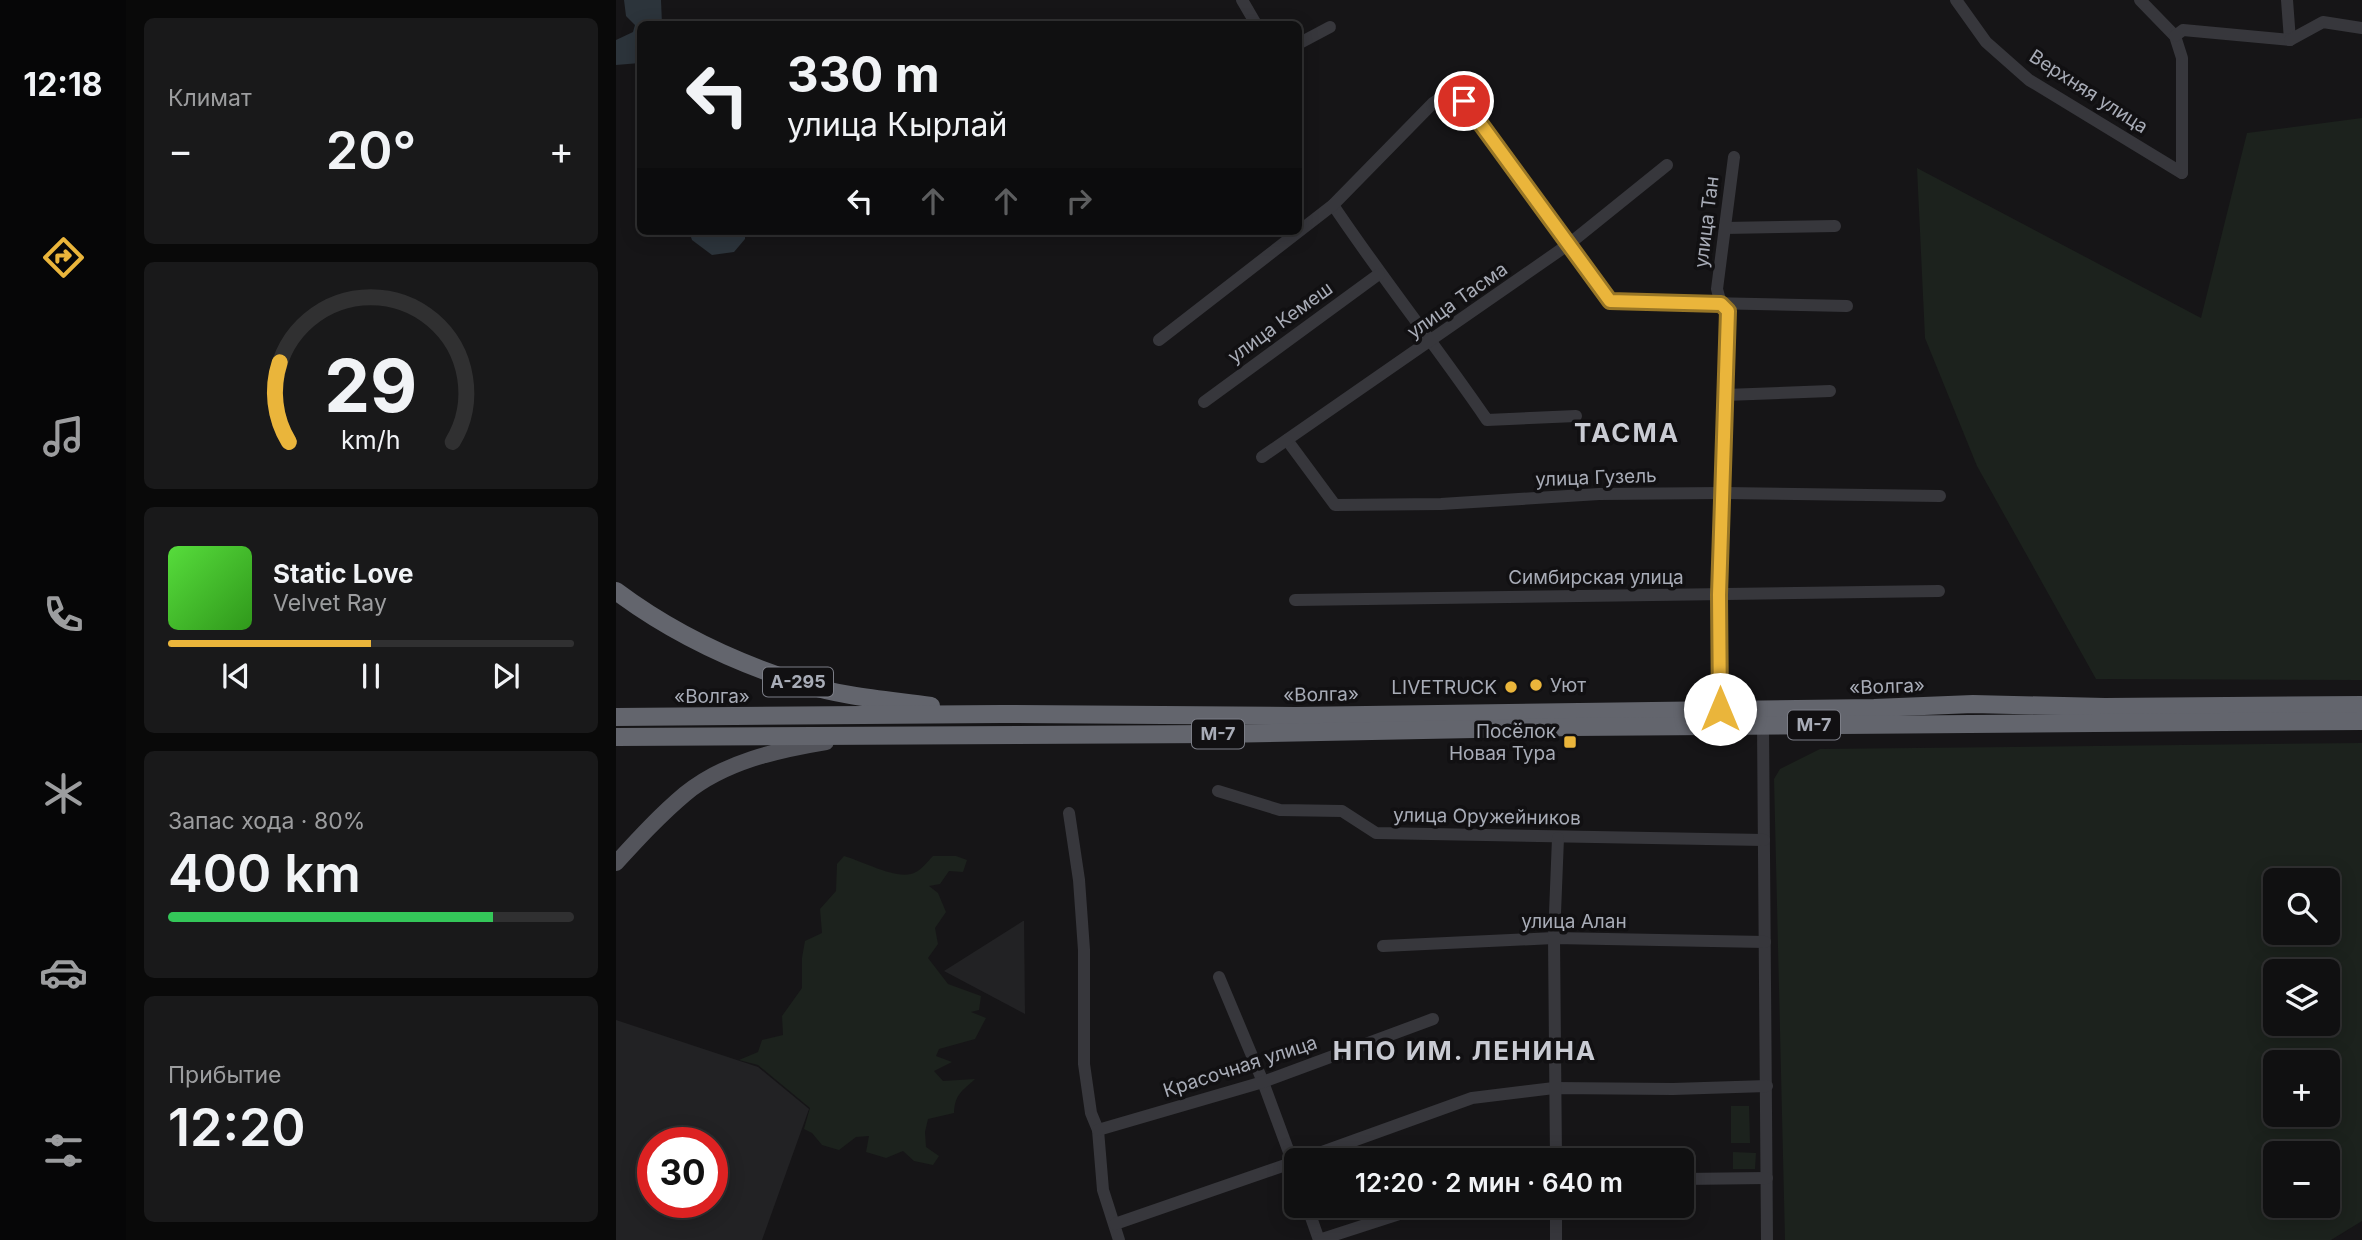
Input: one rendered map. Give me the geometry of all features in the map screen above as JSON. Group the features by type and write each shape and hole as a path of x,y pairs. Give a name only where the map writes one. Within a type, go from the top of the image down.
{"highway":[{"name":"А-295","path":"616,591 644,612 708,648 805,685 854,695 1000,714"},
{"name":"«Волга»","path":"616,717 1000,714 1295,716 1874,708 1973,704 2106,715 2362,721"},
{"name":"«Волга»","path":"616,737 1204,734 1377,729 2055,723 2106,715 2362,705"}],"main road":[{"path":"616,863 658,818 687,792 714,775 772,753 864,735"}],"street":[{"path":"1242,0 1254,21"},
{"name":"Верхняя улица","path":"1956,0 1986,42 2029,80 2182,173 2182,58 2175,36"},
{"path":"2140,0 2175,36 2183,30 2290,40 2323,22 2362,29"},
{"path":"2287,0 2290,40"},
{"path":"1302,42 1330,27"},
{"path":"1302,229 1333,205 1433,103 1448,94 1464,101 1610,301 1847,306"},
{"name":"улица Тан","path":"1720,709 1719,595 1728,311 1721,304 1717,289 1734,157"},
{"name":"улица Тасма","path":"1262,457 1569,244 1667,165"},
{"path":"1333,205 1379,274 1432,341 1487,420 1576,416"},
{"path":"1724,228 1835,226"},
{"path":"1159,340 1294,235"},
{"name":"улица Кемеш","path":"1204,402 1379,274"},
{"path":"1725,394 1830,391"},
{"name":"улица Гузель","path":"1287,439 1335,505 1441,504 1600,494 1723,492 1940,496"},
{"name":"Симбирская улица","path":"1295,600 1939,591"},
{"path":"1763,725 1768,1240"},
{"name":"улица Оружейников","path":"1218,791 1280,810 1342,811 1376,833 1764,840"},
{"path":"1069,813 1079,880 1084,950 1084,1063 1091,1113 1098,1130 1103,1190 1119,1240"},
{"path":"1556,1148 1554,938 1558,838"},
{"name":"улица Алан","path":"1384,946 1554,938 1765,942"},
{"path":"1219,977 1290,1148"},
{"name":"Красочная улица","path":"1098,1130 1263,1082 1433,1019"},
{"path":"1341,1148 1472,1098 1554,1088 1673,1089 1767,1086"},
{"path":"1115,1224 1284,1169"},
{"path":"1694,1179 1767,1178"},
{"path":"1311,1218 1319,1240 1387,1218"},
{"path":"1556,1218 1556,1240"}],"shaded area":[{"path":"624,0 661,0 662,21 637,21 637,63 616,65 616,40 633,32 635,25 626,16"},
{"path":"2362,118 2362,680 2096,679 1977,466 1925,338 1917,168 2201,318 2247,133"},
{"path":"690,235 745,235 745,239 734,252 712,255 692,240"},
{"path":"2362,743 2362,1221 2331,1240 1785,1240 1774,779 1780,769 1820,749"},
{"path":"844,856 900,874 916,872 933,856 956,856 967,860 963,872 949,871 940,884 929,886 938,893 946,912 935,928 938,944 928,958 948,984 981,996 979,1010 971,1012 986,1018 975,1039 939,1049 936,1056 952,1062 934,1071 943,1081 975,1079 958,1097 954,1113 928,1119 926,1147 939,1156 933,1165 914,1161 903,1151 886,1158 866,1152 869,1136 856,1137 839,1150 822,1145 812,1133 804,1129 810,1108 758,1065 739,1060 758,1052 762,1040 783,1035 782,1016 802,988 805,941 822,933 820,909 836,891 837,864"},
{"path":"1023,921 1025,1014 944,971"},
{"path":"616,1020 758,1067 809,1109 762,1240 616,1240"},
{"path":"1731,1106 1749,1106 1750,1143 1731,1143"},
{"path":"1733,1152 1756,1153 1755,1169 1733,1169"}],"place":[{"name":"Уют","path":"1536,685"},
{"name":"LIVETRUCK","path":"1511,687"},
{"name":"Посёлок Новая Тура","path":"1570,742"}],"district":[{"name":"ТАСМА","path":"1627,433"},
{"name":"НПО ИМ. ЛЕНИНА","path":"1465,1051"}],"route":[{"path":"1464,101 1610,301 1721,304 1728,311 1719,595 1720,709"}]}
